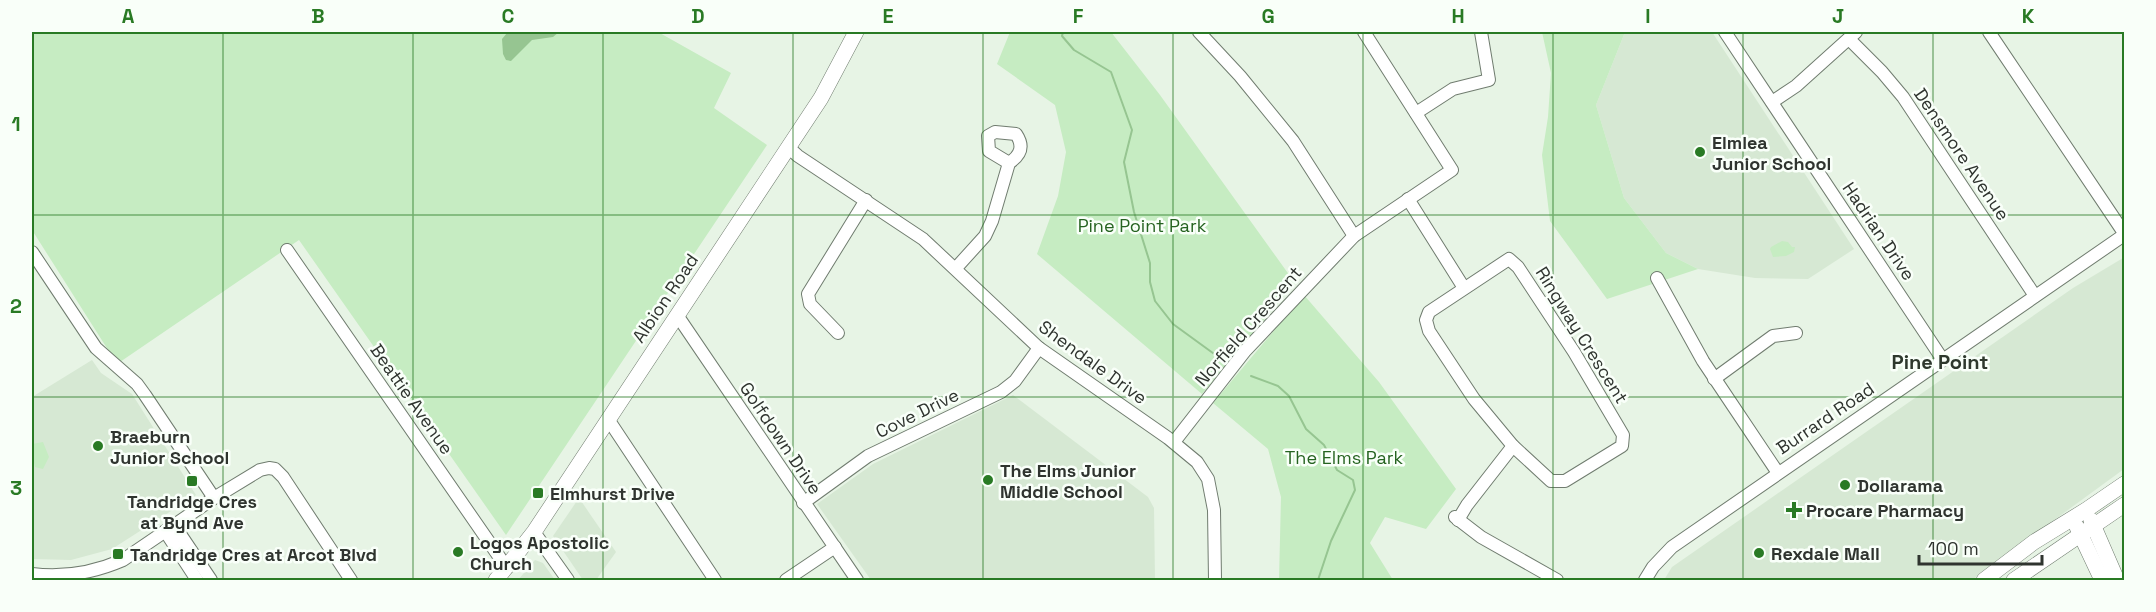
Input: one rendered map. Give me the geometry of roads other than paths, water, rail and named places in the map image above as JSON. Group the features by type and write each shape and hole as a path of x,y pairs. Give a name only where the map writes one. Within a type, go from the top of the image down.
{"main road":[{"name":"Albion Road","path":"496,580 534,532 788,147 820,98 856,32"},
{"path":"1984,580 2034,542 2124,484"},
{"path":"2014,580 2124,505"},
{"path":"2080,514 2116,580"},
{"path":"2088,531 2102,580"}],"street":[{"path":"1199,32 1240,76 1293,141 1354,236"},
{"name":"Norfield Crescent","path":"1174,442 1245,351 1354,236 1452,170 1364,32"},
{"path":"1416,112 1453,89 1489,80 1480,32"},
{"name":"Hadrian Drive","path":"1725,32 1943,360"},
{"path":"1989,32 2124,234"},
{"path":"1772,102 1796,86 1853,35"},
{"name":"Densmore Avenue","path":"1853,35 1903,97 2035,296"},
{"name":"Shendale Drive","path":"788,147 798,156 923,239 1039,348 1174,442 1197,462 1209,478 1214,510 1215,580"},
{"path":"956,268 985,236 992,221 1009,163"},
{"path":"1408,198 1464,288"},
{"path":"838,333 810,303 808,294 866,200"},
{"name":"Burrard Road","path":"1646,580 1653,567 1672,547 2124,234"},
{"name":"Beattie Avenue","path":"287,250 507,568"},
{"path":"32,252 96,348 137,384 214,498"},
{"name":"Ringway Crescent","path":"1509,259 1518,267 1560,330 1623,435 1622,446 1565,481 1551,481 1513,446 1474,399 1429,331 1426,320 1429,312 1464,288 1509,259"},
{"path":"1657,278 1714,379 1778,473"},
{"name":"Golfdown Drive","path":"677,315 857,580"},
{"path":"1714,379 1773,336 1796,333"},
{"name":"Cove Drive","path":"803,503 868,456 1001,392 1015,381 1039,348"},
{"path":"608,419 715,580"},
{"path":"1513,446 1456,518 1481,537 1557,580"},
{"path":"32,574 64,576 109,566 123,560 214,498 269,468 275,469 283,477 351,580"},
{"path":"169,528 197,580"},
{"path":"169,528 211,580"},
{"path":"534,532 568,580"},
{"path":"786,580 834,547"}],"waterway":[{"path":"1063,32 1062,36 1074,50 1111,72 1132,130 1124,162 1134,212 1150,263 1150,282 1155,301 1173,324 1217,356"},
{"path":"1251,376 1278,386 1289,396 1306,429 1324,445 1337,470 1353,480 1355,490 1331,541 1318,580"}],"place":[{"name":"Elmlea Junior School","path":"1700,152"},
{"name":"Braeburn Junior School","path":"98,446"},
{"name":"The Elms Junior Middle School","path":"988,480"},
{"name":"Tandridge Cres at Bynd Ave","path":"192,481"},
{"name":"Dollarama","path":"1845,485"},
{"name":"Elmhurst Drive","path":"538,493"},
{"name":"Procare Pharmacy","path":"1794,510"},
{"name":"Logos Apostolic Church","path":"458,552"},
{"name":"Rexdale Mall","path":"1759,553"},
{"name":"Tandridge Cres at Arcot Blvd","path":"118,554"}],"district":[{"name":"Pine Point","path":"1940,362"}],"park label":[{"name":"Pine Point Park","path":"1142,225"},
{"name":"The Elms Park","path":"1344,457"}]}
